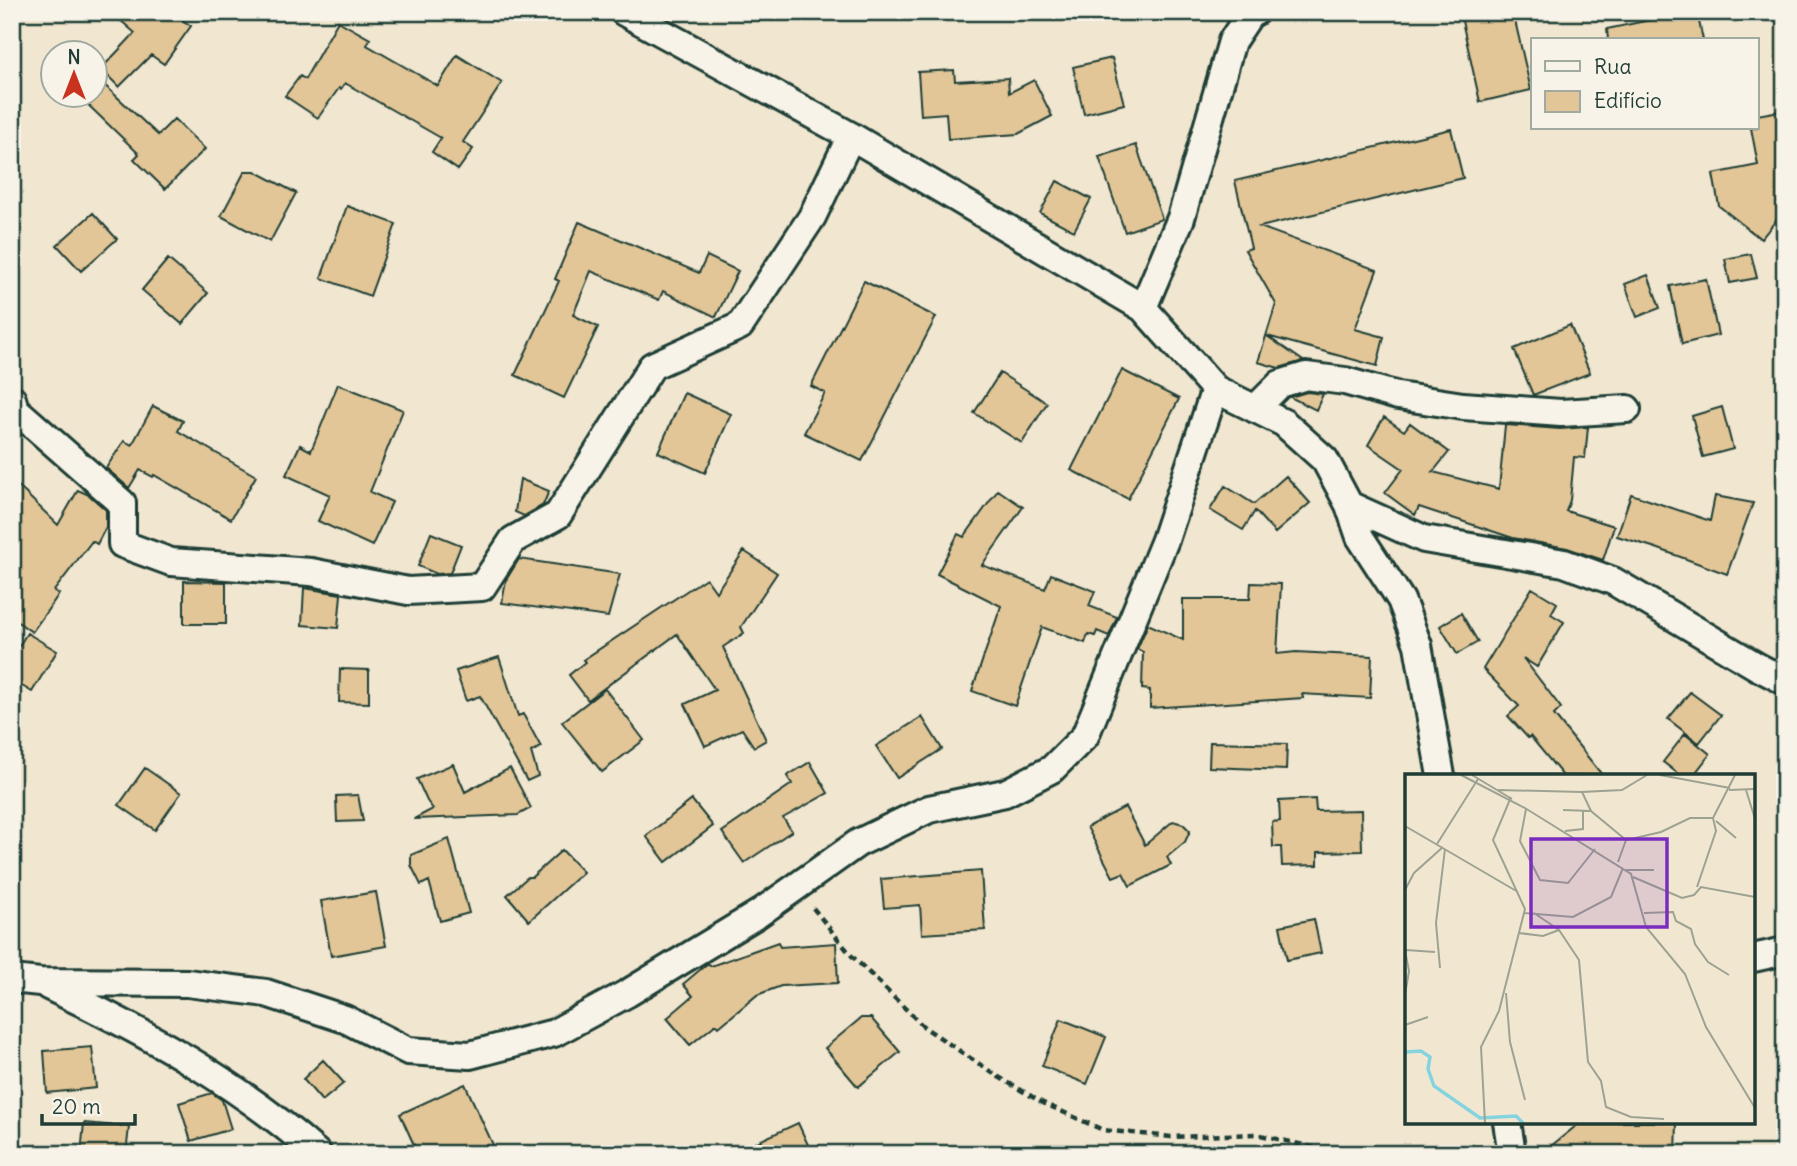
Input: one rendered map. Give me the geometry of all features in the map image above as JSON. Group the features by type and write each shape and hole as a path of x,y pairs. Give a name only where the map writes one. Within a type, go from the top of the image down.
{"street":[{"path":"624,12 851,136 1143,308 1215,389 1284,424 1325,460 1349,505 1360,537 1401,600 1419,645 1441,774"},
{"path":"1143,308 1181,218 1232,41 1251,13"},
{"path":"12,399 15,409 122,503 122,544 171,562 311,572 408,591 482,587 513,540 558,514 652,366 740,326 812,217 851,136"},
{"path":"1255,409 1280,384 1306,376 1345,382 1398,396 1463,406 1561,413 1627,409"},
{"path":"12,979 40,982 187,983 266,993 345,1019 408,1051 470,1055 554,1033 758,914 858,843 929,809 1005,793 1052,769 1085,736 1165,540 1215,389"},
{"path":"1349,505 1424,539 1564,563 1613,581 1785,681"},
{"path":"1755,958 1785,951"},
{"path":"40,982 127,1024 230,1084 318,1154"},
{"path":"1507,1124 1512,1154"}],"path":[{"path":"800,885 812,908 851,955 924,1027 997,1076 1043,1102 1103,1130 1171,1137 1256,1134 1342,1154"}],"building":[{"path":"111,12 171,12 191,26 164,64 151,55 119,87 108,76 108,62 135,33"},
{"path":"1460,12 1513,12 1531,90 1480,102"},
{"path":"1697,12 1703,38 1608,38 1607,29"},
{"path":"338,21 370,39 367,45 438,86 457,55 502,83 463,142 473,149 458,170 432,152 441,138 345,83 318,118 285,96 300,76 305,79"},
{"path":"1112,58 1124,104 1084,114 1073,67"},
{"path":"954,70 955,81 1008,78 1009,93 1034,80 1052,116 1018,134 948,139 946,113 921,115 918,72"},
{"path":"108,88 158,135 174,119 205,149 165,189 134,159 139,154 91,108 108,108"},
{"path":"1785,110 1785,209 1761,239 1719,206 1713,174 1758,165 1751,130 1758,130 1758,115"},
{"path":"1451,129 1463,178 1260,227 1377,270 1355,329 1384,337 1377,366 1267,336 1303,361 1279,368 1258,362 1276,304 1245,250 1251,248 1235,181"},
{"path":"1136,145 1162,219 1125,232 1099,157"},
{"path":"245,171 255,171 296,193 270,242 221,216"},
{"path":"1057,181 1091,199 1074,231 1040,213"},
{"path":"347,206 396,224 370,296 321,278"},
{"path":"93,213 117,239 81,271 57,245"},
{"path":"579,222 699,273 707,256 738,271 716,317 663,291 659,300 591,271 573,315 598,327 564,398 515,375 559,281 555,279"},
{"path":"1751,254 1757,278 1730,283 1725,259"},
{"path":"168,259 208,293 182,324 142,290"},
{"path":"1648,275 1660,308 1637,317 1625,284"},
{"path":"1706,279 1718,335 1682,344 1670,286"},
{"path":"864,281 936,317 862,461 804,433 825,393 811,386"},
{"path":"1570,325 1590,373 1533,395 1514,349"},
{"path":"1122,370 1179,399 1128,499 1071,470"},
{"path":"1000,373 1047,403 1022,443 974,413"},
{"path":"338,384 403,410 370,492 392,502 372,546 318,521 330,495 286,475 300,445 311,451"},
{"path":"1307,392 1323,394 1316,410 1290,397"},
{"path":"684,393 731,414 705,473 658,452"},
{"path":"153,406 183,421 178,431 256,476 231,519 154,475 153,477 140,470 129,488 106,468 124,441 132,445"},
{"path":"1722,407 1733,449 1703,457 1692,416"},
{"path":"1384,417 1404,431 1410,423 1449,452 1433,472 1499,489 1505,425 1560,429 1588,427 1585,458 1574,457 1570,500 1566,511 1614,526 1603,560 1567,548 1513,538 1419,507 1415,515 1385,493 1403,469 1368,445"},
{"path":"1286,476 1310,503 1275,533 1255,511 1243,530 1210,510 1225,486 1254,504"},
{"path":"520,479 549,491 543,505 524,516 515,512"},
{"path":"12,480 58,525 78,490 89,495 106,510 106,527 97,544 92,541 54,591 59,594 32,632 12,618"},
{"path":"998,490 1023,507 982,565 1045,589 1051,574 1095,591 1089,606 1117,617 1109,636 1097,631 1095,636 1088,634 1085,643 1042,627 1015,706 972,691 1001,606 937,574 958,534 964,537"},
{"path":"1631,494 1710,521 1715,496 1753,503 1727,574 1617,536"},
{"path":"431,533 461,545 450,573 437,574 418,566"},
{"path":"744,551 777,573 741,627 744,633 723,647 766,740 754,747 742,729 705,746 685,704 715,690 677,634 588,700 569,675 585,662 583,660 706,578 716,592"},
{"path":"519,559 620,574 608,617 502,603 506,580"},
{"path":"184,581 226,582 226,624 184,624"},
{"path":"1251,583 1281,584 1277,654 1296,652 1372,656 1370,698 1302,694 1303,698 1150,708 1150,690 1142,689 1143,652 1137,649 1148,624 1183,640 1183,599 1250,599"},
{"path":"304,588 341,594 338,628 302,625"},
{"path":"1532,588 1557,603 1551,614 1564,622 1537,667 1523,658 1561,708 1554,715 1601,774 1561,774 1530,736 1528,738 1508,716 1519,706 1483,669"},
{"path":"1461,613 1478,642 1457,654 1440,626"},
{"path":"27,633 57,651 32,692 12,680 12,657"},
{"path":"499,657 518,716 523,714 541,747 531,752 538,776 527,781 480,696 466,701 456,671"},
{"path":"340,669 369,670 369,703 339,702"},
{"path":"605,689 644,740 602,772 562,722"},
{"path":"1690,692 1721,715 1699,743 1668,719"},
{"path":"922,717 942,749 897,778 876,746"},
{"path":"1685,734 1710,754 1695,774 1678,774 1663,762"},
{"path":"1210,742 1287,744 1286,770 1209,767"},
{"path":"810,762 828,793 783,818 792,831 744,863 722,832 792,784 787,776"},
{"path":"453,764 465,792 510,768 531,808 518,815 414,819 433,809 417,779"},
{"path":"145,768 181,793 155,830 119,805"},
{"path":"358,795 363,821 337,822 336,796"},
{"path":"1315,799 1316,811 1361,810 1362,851 1318,852 1318,865 1282,866 1281,847 1273,847 1272,822 1280,821 1279,801"},
{"path":"692,800 713,826 666,862 646,836"},
{"path":"1125,807 1145,845 1173,821 1183,824 1190,831 1185,842 1167,857 1171,865 1130,886 1123,873 1113,877 1087,827"},
{"path":"449,839 469,913 440,921 429,881 421,885 411,865 411,855"},
{"path":"562,850 583,872 529,921 507,895"},
{"path":"981,871 985,930 922,934 920,905 884,908 881,879"},
{"path":"376,892 386,946 331,956 321,901"},
{"path":"1314,919 1321,953 1287,960 1280,926"},
{"path":"778,942 780,947 836,943 838,983 781,986 757,995 719,1027 716,1024 690,1045 667,1018 693,996 683,984 708,963 711,966"},
{"path":"861,1018 871,1018 900,1052 858,1087 825,1048"},
{"path":"1061,1019 1106,1037 1087,1084 1042,1066"},
{"path":"92,1047 96,1088 47,1093 44,1051"},
{"path":"323,1060 344,1083 322,1101 303,1079"},
{"path":"465,1084 494,1147 480,1154 418,1154 400,1114"},
{"path":"212,1093 222,1100 231,1129 191,1141 179,1103"},
{"path":"84,1123 129,1127 126,1154 81,1154"},
{"path":"798,1123 809,1147 795,1154 731,1154"},
{"path":"1578,1124 1677,1124 1676,1154 1541,1154"}]}
